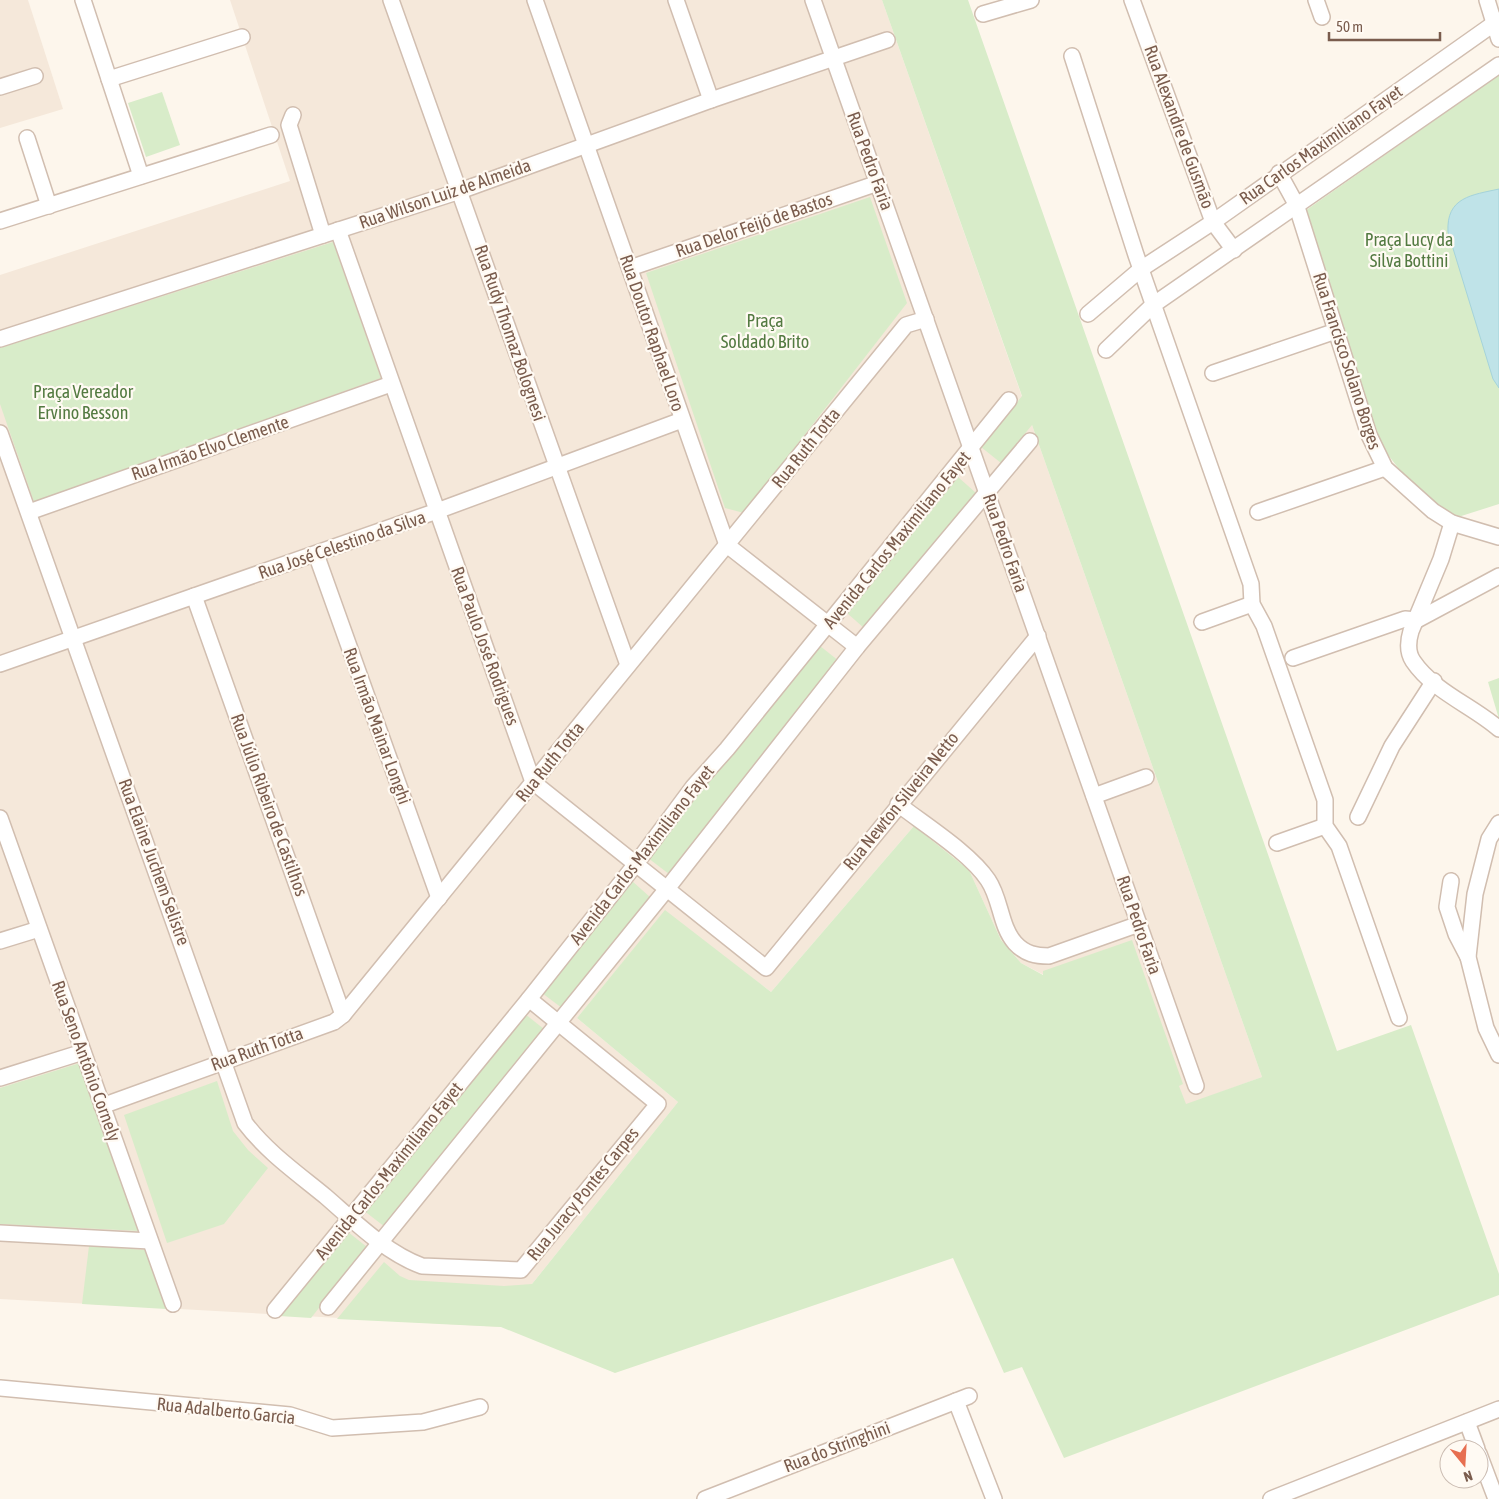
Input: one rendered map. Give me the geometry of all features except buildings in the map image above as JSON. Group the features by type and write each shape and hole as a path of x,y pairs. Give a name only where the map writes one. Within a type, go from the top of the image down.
{"street":[{"path":"83,0 140,176"},
{"name":"Rua Rudy Thomaz Bolognesi","path":"391,0 628,665"},
{"name":"Rua Doutor Raphael Loro","path":"535,0 726,545"},
{"path":"676,0 711,100"},
{"name":"Rua Pedro Faria","path":"813,0 1196,1086"},
{"path":"983,14 1031,0"},
{"name":"Rua Alexandre de Gusmão","path":"1132,0 1213,222 1234,250"},
{"path":"1316,0 1322,17"},
{"path":"1487,0 1497,22 1499,39"},
{"name":"Rua Carlos Maximiliano Fayet","path":"1088,314 1141,269 1213,222 1497,22"},
{"path":"109,80 242,37"},
{"name":"Rua Wilson Luiz de Almeida","path":"0,339 460,191 711,100 888,40"},
{"path":"1072,56 1153,305 1251,584 1252,604 1264,626 1325,800 1326,826 1339,846 1399,1018"},
{"name":"Rua Carlos Maximiliano Fayet","path":"1106,350 1153,305 1499,65"},
{"path":"0,87 35,76"},
{"name":"Rua Paulo José Rodrigues","path":"293,115 289,125 391,384 533,782"},
{"path":"0,221 271,135"},
{"path":"27,138 49,206"},
{"name":"Rua Francisco Solano Borges","path":"1280,173 1296,204 1369,435 1385,468 1409,492 1452,523 1499,537"},
{"name":"Rua Delor Feijó de Bastos","path":"630,268 878,183"},
{"name":"Rua Ruth Totta","path":"102,1106 334,1022 343,1015 906,325 926,319"},
{"path":"1213,374 1336,331"},
{"name":"Rua Irmão Elvo Clemente","path":"29,512 391,384"},
{"name":"Avenida Carlos Maximiliano Fayet","path":"275,1310 529,999 635,865 692,787 727,749 1009,400"},
{"name":"Rua José Celestino da Silva","path":"0,664 437,511 682,420"},
{"name":"Rua Elaine Juchem Selistre","path":"0,433 245,1123 260,1142 380,1241"},
{"name":"Avenida Carlos Maximiliano Fayet","path":"328,1307 666,890 857,647 1030,441"},
{"path":"1258,512 1385,468"},
{"path":"1452,523 1408,643 1412,660 1434,681 1499,730"},
{"path":"726,545 857,647"},
{"name":"Rua Irmão Mainar Longhi","path":"316,554 439,898"},
{"path":"1293,658 1405,619 1416,620 1499,576"},
{"name":"Rua Júlio Ribeiro de Castilhos","path":"194,596 343,1015"},
{"path":"1202,622 1252,604"},
{"name":"Rua Newton Silveira Netto","path":"666,890 766,968 898,804 1038,636"},
{"path":"1358,817 1392,746 1434,681"},
{"path":"1094,796 1146,777"},
{"path":"533,782 666,890"},
{"path":"898,804 979,868 990,882 1008,933 1023,950 1036,956 1050,956 1139,924"},
{"name":"Rua Seno Antônio Cornely","path":"0,818 173,1304"},
{"path":"1468,957 1476,894 1489,839 1499,823"},
{"path":"1277,843 1326,826"},
{"path":"1451,881 1446,907 1456,934 1468,957 1486,1028 1499,1055"},
{"path":"0,941 39,929"},
{"path":"529,999 558,1023"},
{"name":"Rua Juracy Pontes Carpes","path":"380,1241 406,1260 422,1266 521,1270 658,1104 558,1023"},
{"path":"0,1078 83,1052"},
{"path":"0,1233 150,1241"},
{"name":"Rua Adalberto Garcia","path":"0,1388 290,1416 332,1428 423,1422 480,1407"},
{"name":"Rua do Stringhini","path":"705,1499 962,1398 994,1499"},
{"path":"1271,1499 1499,1409"},
{"path":"1467,1422 1473,1439"},
{"path":"1489,1480 1496,1499"}],"shaded area":[{"path":"0,0 28,0 63,109 0,128"},
{"path":"230,0 882,0 1262,1077 1186,1105 1044,975 1021,963 1001,940 969,870 914,826 771,992 665,911 577,1018 678,1102 532,1284 501,1327 0,1299 0,275 290,181"}],"green space":[{"path":"882,0 968,0 1337,1051 1411,1025 1499,1274 1499,1295 1064,1458 1022,1367 1004,1373 953,1258 615,1373 501,1327 337,1319 384,1262 400,1276 409,1280 504,1286 532,1284 678,1102 577,1018 665,910 771,992 914,826 969,870 1001,940 1021,963 1043,975 1043,971 1132,940 1183,1084 1179,1086 1186,1104 1262,1077 1032,425 1001,463 981,447 1022,396"},
{"name":"Praça Lucy da Silva Bottini","path":"1499,75 1499,504 1455,518 1413,487 1371,433 1302,213"},
{"path":"162,92 180,145 146,157 128,103"},
{"name":"Praça Soldado Brito","path":"870,197 907,303 744,513 725,508 646,273"},
{"name":"Praça Vereador Ervino Besson","path":"333,242 381,378 34,502 0,404 0,348"},
{"path":"958,477 976,493 864,628 847,613"},
{"path":"820,646 839,661 731,800 669,874 648,858 696,792"},
{"path":"1499,678 1499,719 1488,682"},
{"path":"632,881 651,898 562,1008 542,993"},
{"path":"525,1014 544,1029 385,1227 363,1210"},
{"path":"80,1063 140,1231 0,1224 0,1088"},
{"path":"217,1081 233,1131 248,1150 268,1168 224,1224 167,1243 124,1115"},
{"path":"348,1232 367,1247 311,1318 279,1316"},
{"path":"89,1246 146,1250 166,1309 82,1304"}],"water":[{"path":"1499,189 1499,388 1493,379 1448,232 1451,211 1456,205 1470,196"}]}
